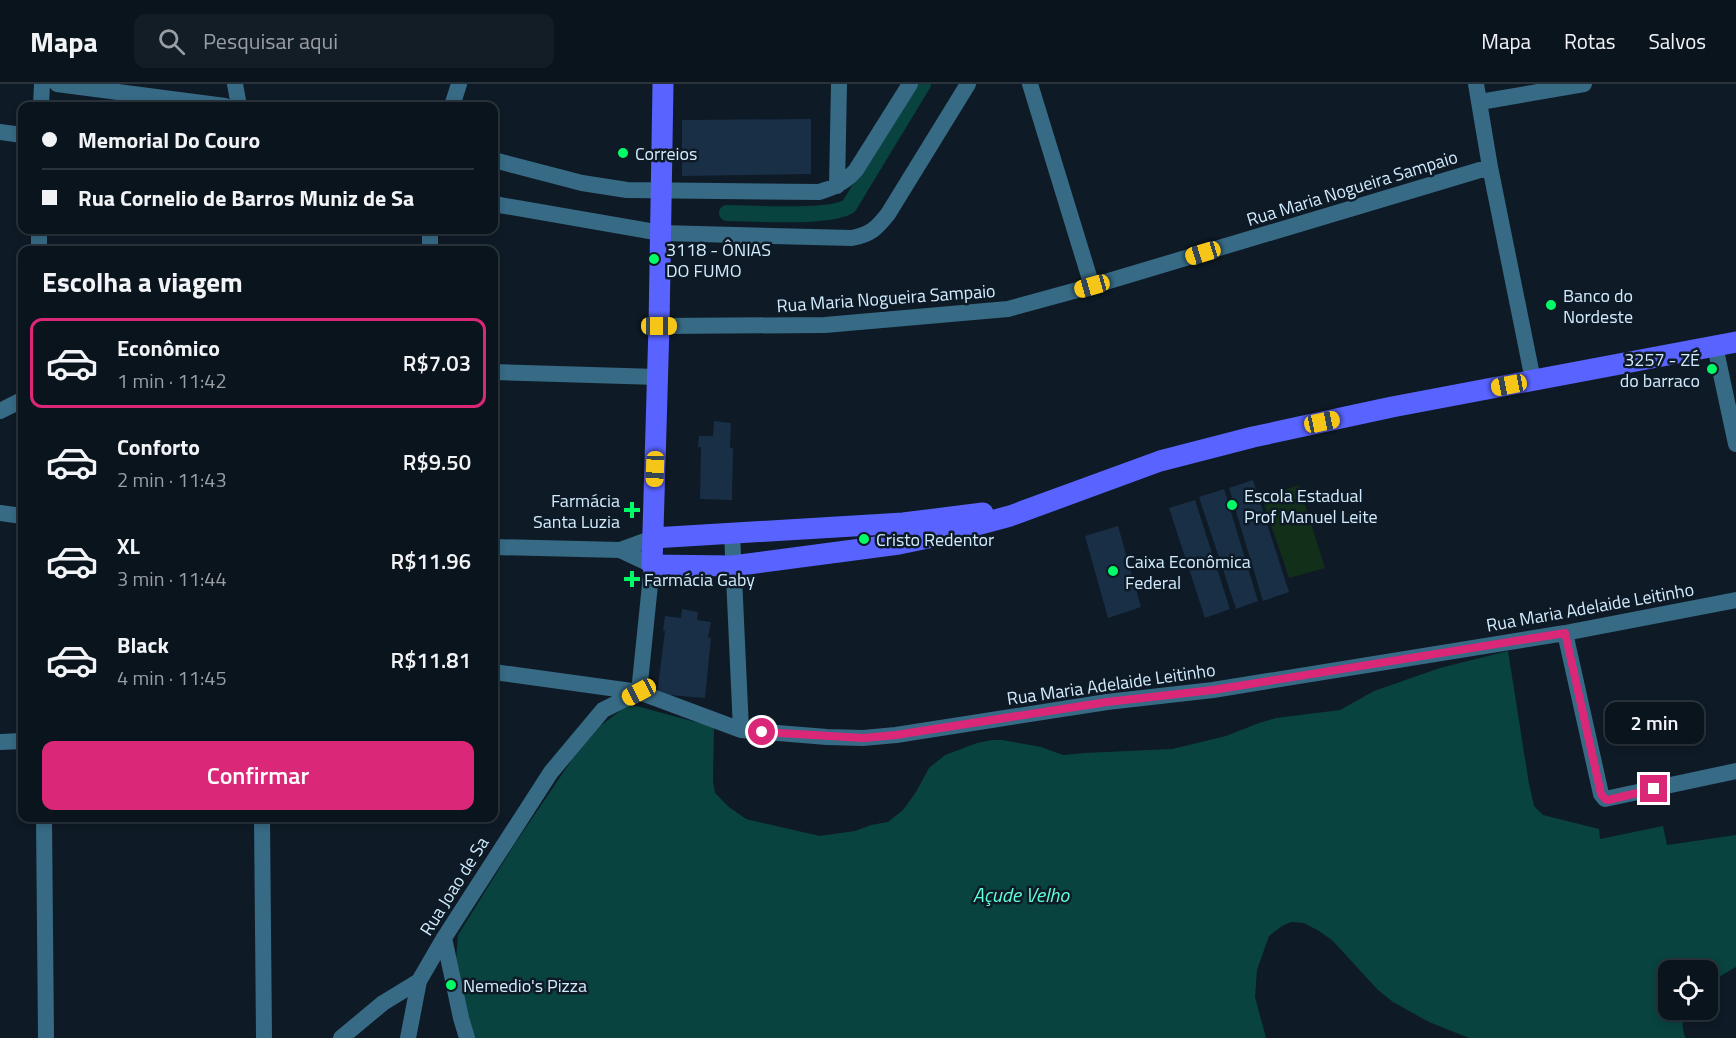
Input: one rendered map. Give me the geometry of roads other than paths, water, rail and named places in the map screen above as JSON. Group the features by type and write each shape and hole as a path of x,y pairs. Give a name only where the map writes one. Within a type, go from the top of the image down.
{"main road":[{"path":"663,84 652,565 733,566 899,544 1010,516 1160,461 1253,436 1392,407 1736,342"},
{"path":"653,538 903,523 1031,508"},
{"path":"864,525 857,533 864,549"},
{"path":"794,529 798,557"}],"street":[{"path":"41,102 42,84"},
{"path":"57,84 194,102"},
{"path":"235,84 238,102"},
{"path":"453,102 459,84"},
{"path":"837,186 839,84"},
{"path":"498,161 582,183 627,190 819,192 837,186 856,170 910,84"},
{"path":"498,205 661,233 852,238 866,235 877,229 888,214 968,84"},
{"path":"1030,84 1092,286"},
{"path":"1476,84 1490,167 1533,380"},
{"path":"1480,102 1584,84"},
{"path":"0,132 18,134"},
{"name":"Rua Maria Nogueira Sampaio","path":"659,326 825,325 1008,309 1490,167"},
{"path":"1715,346 1736,444"},
{"path":"498,372 658,377"},
{"path":"0,411 18,402"},
{"path":"0,513 18,515"},
{"path":"732,533 741,730"},
{"path":"498,547 620,550 653,538"},
{"path":"620,550 652,565 639,692"},
{"name":"Rua Maria Adelaide Leitinho","path":"498,673 639,692 741,730 863,738 896,735 1107,702 1213,690 1565,633 1736,600"},
{"path":"1565,633 1601,794 1605,799 1736,771"},
{"name":"Rua Joao de Sa","path":"341,1038 383,1003 419,981 444,938 551,772 603,710 639,692"},
{"path":"0,742 18,741"},
{"path":"44,822 46,1038"},
{"path":"262,822 264,1038"},
{"path":"444,938 460,1018 467,1038"},
{"path":"408,1038 419,981"}],"water":[{"name":"Açude Velho","path":"1508,651 1529,784 1534,806 1543,815 1599,829 1600,839 1663,826 1667,845 1736,835 1736,967 1718,978 1718,960 1658,960 1658,1020 1684,1020 1683,1031 1686,1038 1469,1038 1429,1022 1393,1002 1378,990 1332,940 1304,923 1291,922 1269,936 1257,970 1255,997 1266,1038 475,1038 466,1012 456,960 458,935 514,845 573,758 600,726 629,704 714,727 713,781 715,793 746,819 820,836 855,831 888,822 903,810 929,768 945,755 977,743 1002,740 1041,747 1063,755 1172,749 1226,736 1276,718 1340,710 1374,691 1440,668"}],"waterway":[{"path":"727,213 809,214 826,213 849,206 923,84"}],"place":[{"name":"Correios","path":"623,153"},
{"name":"3118 - ÔNIAS DO FUMO","path":"654,259"},
{"name":"Banco do Nordeste","path":"1551,305"},
{"name":"3257 - ZÉ do barraco","path":"1712,369"},
{"name":"Escola Estadual Prof Manuel Leite","path":"1232,505"},
{"name":"Farmácia Santa Luzia","path":"632,510"},
{"name":"Cristo Redentor","path":"864,539"},
{"name":"Caixa Econômica Federal","path":"1113,571"},
{"name":"Farmácia Gaby","path":"632,579"},
{"name":"Nemedio's Pizza","path":"451,985"}]}
